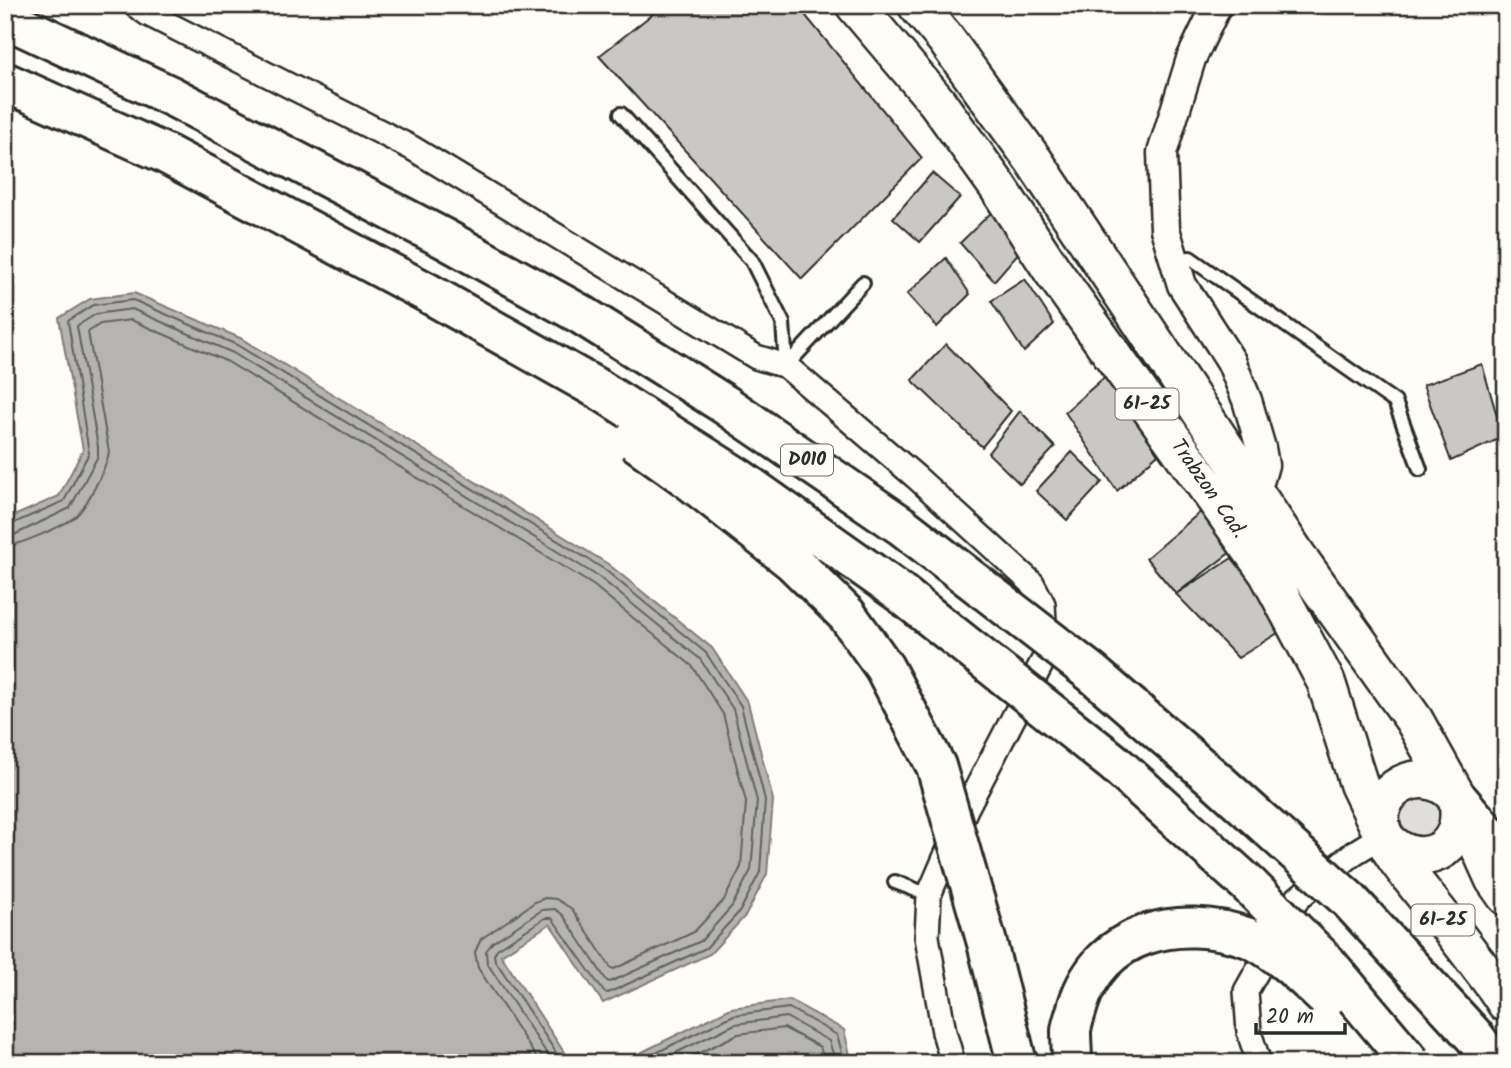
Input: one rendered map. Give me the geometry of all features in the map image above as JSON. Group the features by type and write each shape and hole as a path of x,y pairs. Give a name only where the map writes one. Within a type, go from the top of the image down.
{"highway":[{"name":"D010","path":"5,18 173,97 445,239 582,315 724,404 902,526 1092,673 1350,901 1474,1035 1494,1063"},
{"name":"D010","path":"5,82 166,155 428,293 600,390 737,477 899,592 1114,763 1248,884 1326,962 1411,1063"},
{"path":"428,293 687,478 792,561 847,615 884,667 936,766 981,919 1017,1063"},
{"path":"1458,799 1506,855"},
{"path":"1072,1063 1071,1028 1083,989 1098,965 1124,942 1163,928 1204,928 1248,937 1291,965 1339,1010 1387,1063"}],"main road":[{"name":"Trabzon Cad.","path":"855,5 937,102 1052,270 1268,573 1326,682 1359,785 1383,835"},
{"name":"Trabzon Cad.","path":"917,5 944,37 1034,161 1249,486 1414,720 1458,799"},
{"path":"1425,780 1449,790 1458,799 1459,816 1452,839 1434,854 1421,857 1408,855 1396,850 1383,835 1380,816 1383,804 1400,784 1425,780"},
{"name":"61-25","path":"1458,799 1494,879 1506,896"},
{"name":"61-25","path":"1383,835 1403,868 1506,1003"}],"street":[{"path":"135,5 412,148 755,357 786,366 916,477 1032,583 1043,604 1046,655 966,809 929,895 927,937 944,1032 953,1063"},
{"path":"1217,5 1191,59 1163,153 1165,229 1182,285 1231,361 1260,438 1264,465 1260,479 1249,486"},
{"path":"1259,1063 1249,1032 1246,991 1298,898 1354,853 1383,835"}],"lane":[{"path":"5,31 15,5"},
{"path":"621,114 752,261 783,323 786,366"},
{"path":"1175,261 1190,258 1395,402 1420,468"},
{"path":"786,366 863,284"},
{"path":"895,882 929,895"}],"shaded area":[{"path":"1419,790 1445,810 1433,839 1401,835 1394,811"}],"water":[{"path":"134,293 240,338 608,564 712,648 748,703 773,800 767,874 746,915 710,954 603,1003 550,924 501,955 571,1063 5,1063 5,520 59,496 83,450 59,318 90,299"},
{"path":"790,1000 844,1030 852,1063 620,1063 731,1008"}],"building":[{"path":"664,5 797,5 922,158 802,279 599,56"},
{"path":"932,173 960,197 920,242 893,218"},
{"path":"1000,204 1028,242 994,281 960,243"},
{"path":"946,258 970,294 937,327 907,294"},
{"path":"1025,279 1054,324 1024,352 991,301"},
{"path":"946,344 1011,411 982,447 912,380"},
{"path":"1482,364 1503,437 1451,461 1423,385"},
{"path":"1108,374 1158,454 1117,491 1065,412"},
{"path":"1020,411 1055,447 1020,484 988,453"},
{"path":"1072,452 1102,482 1067,520 1036,491"},
{"path":"1204,509 1236,548 1176,594 1146,558"},
{"path":"1232,558 1289,626 1238,658 1176,594"}]}
